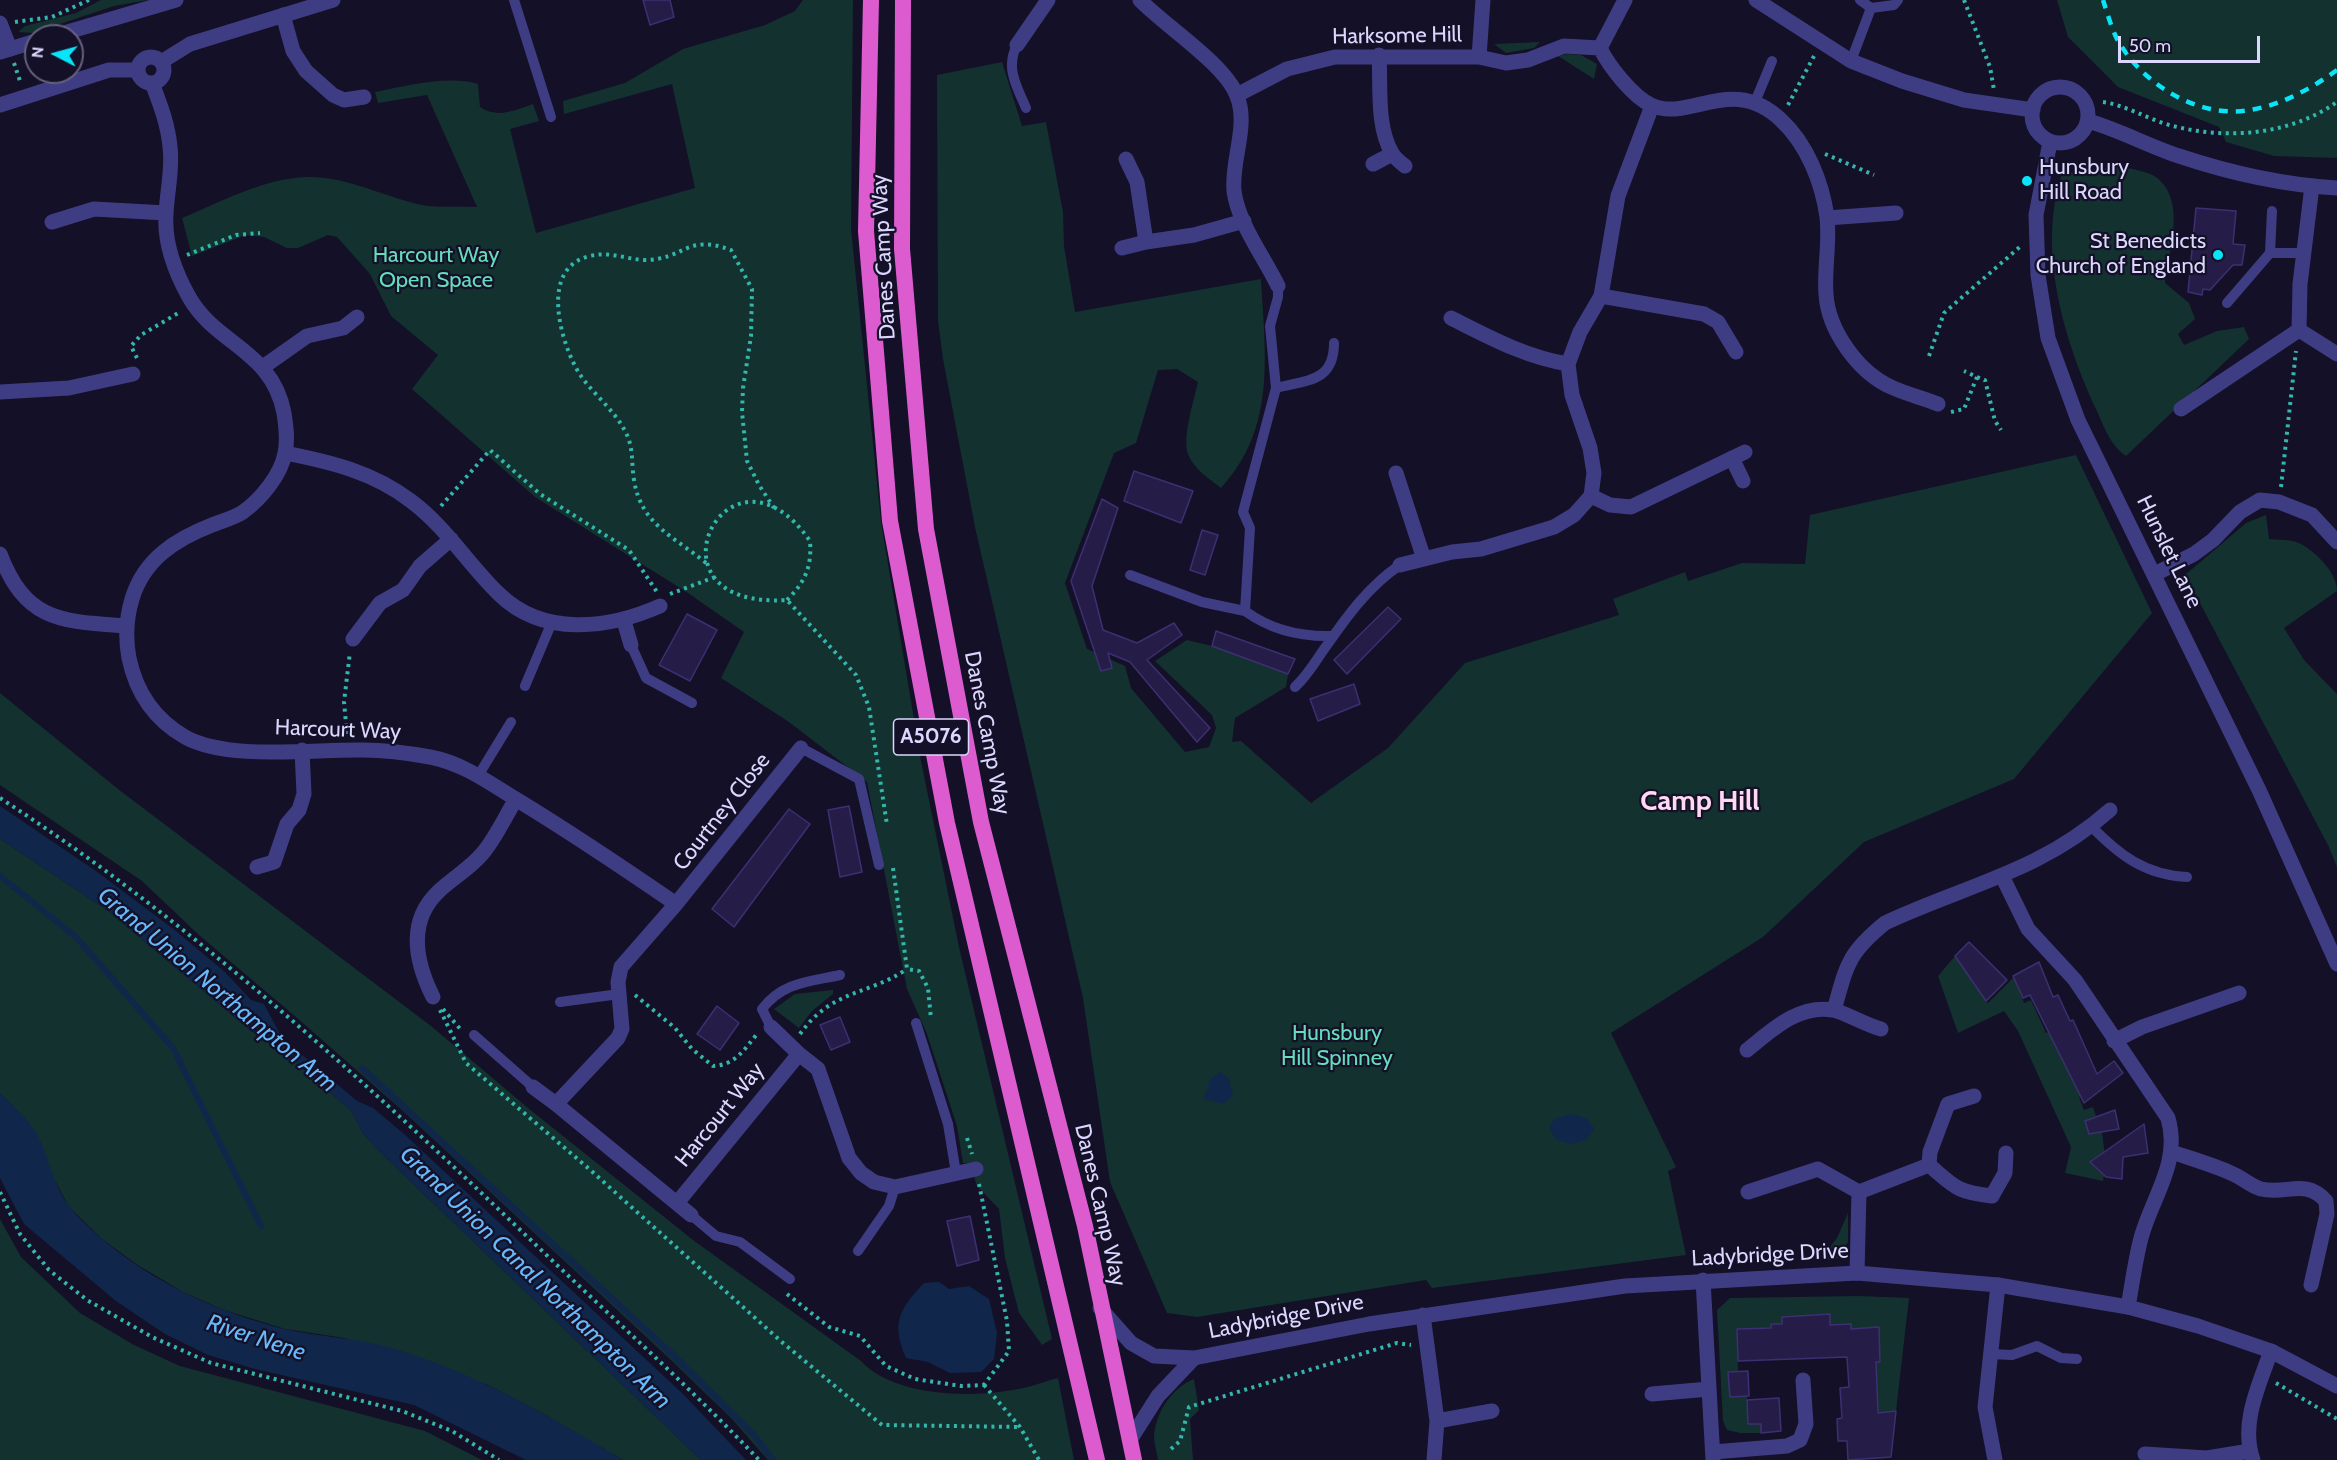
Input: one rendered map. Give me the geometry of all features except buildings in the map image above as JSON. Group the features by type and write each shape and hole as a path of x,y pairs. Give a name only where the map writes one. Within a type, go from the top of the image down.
{"highway":[{"name":"Danes Camp Way","path":"871,0 866,231 890,521 947,823 1097,1460"},
{"name":"Danes Camp Way","path":"903,0 902,249 926,529 981,822 1085,1226 1100,1308 1134,1460"}],"street":[{"path":"84,27 176,0"},
{"path":"160,62 190,44 333,0"},
{"path":"1017,45 1048,0"},
{"path":"1140,0 1222,75 1237,95 1241,118 1234,172 1234,193 1244,221 1278,286"},
{"path":"1479,57 1483,0"},
{"path":"1625,0 1600,48 1620,77 1652,106 1675,108 1726,99 1755,102 1780,119 1802,144 1820,184 1827,218 1826,296 1838,334 1857,362 1889,387 1943,408"},
{"path":"1756,0 1851,61 1932,92 1990,105 2033,110"},
{"path":"283,15 293,51 306,71 333,95 344,100 364,97"},
{"path":"0,24 5,50 24,44"},
{"name":"Harksome Hill","path":"1237,95 1287,69 1335,57 1379,55 1479,57 1517,63 1564,46 1600,48"},
{"path":"1379,55 1382,113 1392,154 1405,166"},
{"path":"146,58 154,58 160,62 163,74 152,83 142,80 138,70 141,62 146,58"},
{"path":"0,105 108,70 138,70"},
{"name":"Harcourt Way","path":"152,83 168,129 171,150 166,213 173,261 194,304 220,332 263,367 277,389 286,427 285,453 280,470 271,483 243,512 186,536 164,550 135,587 126,626 132,671 143,699 175,731 197,743 226,750 384,750 434,758 478,776 574,835 676,904"},
{"path":"2057,87 2066,87 2074,91 2086,104 2088,121 2078,138 2069,142 2050,142 2035,129 2033,110 2041,94 2057,87"},
{"path":"1400,565 1481,549 1554,527 1574,515 1591,496 1594,473 1590,448 1572,395 1568,364 1580,332 1601,297 1618,196 1652,106"},
{"path":"2088,121 2110,127 2177,156 2250,176 2337,188"},
{"name":"Hunslet Lane","path":"2050,142 2036,215 2038,275 2048,338 2078,420 2259,790 2335,954"},
{"path":"1373,164 1392,154"},
{"path":"1126,159 1137,182 1146,242"},
{"path":"2299,330 2304,253 2312,186"},
{"path":"52,222 94,209 166,213"},
{"path":"1827,218 1896,213"},
{"path":"1122,248 1194,235 1244,221"},
{"path":"1601,297 1704,314 1718,322 1736,352"},
{"path":"263,367 307,336 343,328 357,317"},
{"path":"1451,318 1516,351 1543,360 1568,364"},
{"path":"2299,330 2337,354"},
{"path":"2181,409 2299,330"},
{"path":"0,392 69,388 133,374"},
{"path":"285,453 329,461 370,476 405,496 451,538 498,593 514,608 529,616 552,622 599,625 624,621 660,606"},
{"path":"1591,496 1611,505 1631,507 1739,455 1743,481"},
{"path":"1396,473 1424,559"},
{"path":"2155,574 2194,554 2240,512 2260,500 2279,502 2312,515 2337,542"},
{"path":"353,639 380,603 403,590 420,566 451,538"},
{"path":"0,554 10,580 30,604 51,616 78,622 126,626"},
{"path":"624,621 631,645"},
{"name":"Courtney Close","path":"676,904 801,748"},
{"path":"257,867 274,862 287,824 299,810 304,794 302,750"},
{"path":"433,997 422,974 417,950 418,922 425,906 440,890 462,874 483,853 516,799"},
{"path":"1834,1010 1849,960 1865,939 1894,919 2045,858 2110,810"},
{"path":"2002,876 2028,929 2075,980 2168,1118 2172,1133 2172,1152 2166,1176 2147,1218 2140,1241 2128,1307"},
{"path":"556,1104 618,1038 622,1029 618,988 621,967 676,904"},
{"path":"2114,1041 2142,1027 2239,993"},
{"path":"1747,1050 1790,1017 1815,1011 1834,1010 1881,1029"},
{"path":"769,1024 795,1051 818,1070 849,1158 861,1173 874,1182 895,1187 976,1169"},
{"name":"Harcourt Way","path":"677,1203 795,1051"},
{"name":"Harcourt Way","path":"533,1086 691,1215"},
{"path":"1929,1165 1930,1152 1948,1104 1974,1096"},
{"path":"2172,1152 2235,1174 2251,1186 2263,1190 2301,1188 2317,1191 2326,1201 2326,1214 2312,1285"},
{"path":"1929,1165 1952,1187 1992,1196 2005,1173 2006,1153"},
{"path":"1859,1192 1929,1165"},
{"path":"1748,1192 1818,1169 1859,1192"},
{"path":"1857,1273 1859,1192"},
{"name":"Ladybridge Drive","path":"1100,1308 1131,1343 1154,1356 1194,1358 1424,1315 1625,1286 1857,1273 1998,1285 2128,1307 2199,1326 2271,1351 2337,1386"},
{"path":"1703,1281 1713,1456 1787,1446 1800,1440 1806,1424 1803,1380"},
{"path":"1995,1460 1985,1407 1998,1285"},
{"path":"1424,1315 1437,1421 1434,1460"},
{"path":"2145,1454 2207,1458 2252,1456 2248,1427 2271,1351"},
{"name":"Ladybridge Drive","path":"1130,1440 1158,1396 1194,1358"},
{"path":"1652,1394 1709,1389"},
{"path":"1437,1421 1492,1411"}],"lane":[{"path":"514,0 551,117"},
{"path":"1860,0 1871,8 1894,5 1898,0"},
{"path":"1851,61 1871,8"},
{"path":"1017,45 1012,54 1013,76 1026,108"},
{"path":"1755,102 1772,61"},
{"path":"2227,303 2270,253 2272,211"},
{"path":"2270,253 2304,253"},
{"path":"1245,610 1250,528 1243,512 1276,388 1270,326 1278,297 1278,286"},
{"path":"1276,388 1321,376 1331,367 1334,343"},
{"path":"1295,687 1309,674 1358,602 1382,577 1400,565"},
{"path":"1130,575 1202,602 1245,610 1262,623 1307,637 1333,636"},
{"path":"525,686 552,622"},
{"path":"631,645 646,678 692,703"},
{"path":"478,776 511,722"},
{"path":"801,748 859,779 879,865"},
{"path":"2091,826 2116,852 2133,864 2170,876 2187,877"},
{"path":"769,1024 762,1009 773,994 789,986 840,975"},
{"path":"560,1002 618,988"},
{"path":"916,1023 948,1124 956,1173"},
{"path":"474,1035 533,1086"},
{"path":"858,1251 889,1206 895,1187"},
{"path":"691,1215 717,1236 740,1242 790,1279"},
{"path":"1991,1354 2012,1355 2037,1346 2061,1358 2077,1359"}],"path":[{"path":"0,24 52,17 89,0"},
{"path":"1964,0 1990,67 1995,88 1990,105"},
{"path":"1780,119 1821,42"},
{"path":"5,50 25,96"},
{"path":"2103,102 2173,126 2215,133 2245,133 2277,129 2317,116 2337,102"},
{"path":"1822,153 1874,175"},
{"path":"173,261 236,235 260,233"},
{"path":"1929,356 1944,313 2026,241"},
{"path":"706,563 706,540 713,520 727,507 747,502 775,508 787,514 800,525 810,541 810,565 803,583 787,600 765,601 740,596 718,583 706,563 660,531 639,498 634,481 633,449 627,433 609,407 575,367 563,335 558,299 561,280 572,267 588,256 609,253 644,260 664,258 697,243 713,243 731,250 752,289 752,328 744,379 742,412 747,462 775,508"},
{"path":"133,374 141,361 134,356 131,346 141,335 194,304"},
{"path":"2282,472 2299,330"},
{"path":"1964,371 1985,380 1995,421 2001,430"},
{"path":"1943,408 1964,409 1977,376"},
{"path":"431,518 490,450 540,494 629,550 661,598 699,581 715,577"},
{"path":"787,600 856,675 869,707"},
{"path":"348,750 344,702 353,639"},
{"path":"0,798 115,876 235,973 432,1145 668,1368 759,1460"},
{"path":"795,1051 810,1021 828,1005 845,995 896,977 908,969"},
{"path":"618,988 675,1028 692,1049 713,1066 727,1065 742,1053 769,1024"},
{"path":"433,997 466,1063 588,1168 783,1343 882,1425 1020,1427"},
{"path":"0,1192 20,1233 49,1270 87,1300 152,1336 210,1363 402,1411 452,1431 499,1460"},
{"path":"783,1291 829,1327 860,1336 886,1366 915,1379 961,1386 984,1385 1020,1427 1040,1460"},
{"path":"1171,1449 1180,1441 1189,1407 1397,1344 1427,1346"},
{"path":"2263,1375 2337,1419"}],"green space":[{"path":"101,0 148,0 114,6 60,24 33,24 76,13"},
{"name":"Harcourt Way Open Space","path":"803,0 853,0 851,229 881,522 921,761 959,947 1052,1339 1042,1345 1019,1313 1005,1258 999,1209 977,1186 970,1163 963,1163 957,1126 927,1034 907,989 867,782 789,722 721,678 744,632 688,593 535,497 412,389 438,355 391,316 370,274 337,237 328,235 298,248 287,248 264,237 246,235 192,256 182,218 259,186 291,178 307,177 351,183 422,205 477,207 427,95 378,103 375,92 440,81 478,84 480,107 486,111 500,113 533,104 539,121 510,129 536,233 695,188 672,84 564,114 563,101 625,83 683,49 765,25 795,11"},
{"path":"2057,0 2337,0 2337,158 2274,156 2226,142 2219,127 2118,87 2068,37"},
{"path":"1540,42 1534,48 1506,53 1494,44"},
{"path":"1581,55 1597,64 1594,79 1558,56"},
{"name":"Hunsbury Hill Spinney","path":"1002,62 1022,126 1046,122 1063,212 1064,246 1075,312 1261,279 1264,389 1251,440 1239,465 1221,488 1197,469 1188,454 1186,438 1198,382 1177,369 1158,370 1136,443 1114,453 1065,583 1087,649 1125,666 1131,688 1185,752 1209,747 1216,728 1212,715 1155,661 1187,640 1212,646 1288,674 1286,687 1235,718 1232,742 1241,741 1311,803 1388,748 1465,663 1619,615 1613,599 1685,572 1688,581 1742,563 1805,564 1810,515 2076,455 2152,613 2014,779 1864,842 1763,937 1611,1033 1676,1167 1668,1171 1686,1255 1432,1288 1426,1280 1197,1317 1167,1313 1110,1182 1083,998 975,527 943,359 938,321 937,75"},
{"path":"2120,166 2153,175 2165,187 2171,199 2174,227 2165,283 2189,303 2195,319 2178,334 2184,345 2217,331 2244,327 2249,339 2126,456 2107,434 2073,352 2057,292 2052,232 2055,202 2062,173"},
{"path":"2266,515 2269,539 2294,541 2307,548 2325,564 2336,584 2337,591 2284,628 2304,660 2337,694 2337,867 2328,845 2185,575 2246,523"},
{"path":"0,693 118,789 431,1026 528,1108 693,1240 875,1373 912,1388 954,1394 1013,1390 1058,1378 1074,1460 768,1460 731,1418 671,1360 403,1111 200,936 142,881 0,785"},
{"path":"0,839 107,910 251,1031 277,1045 352,1112 364,1135 383,1155 701,1460 623,1460 542,1413 486,1384 344,1338 285,1329 224,1310 183,1292 136,1264 102,1239 69,1207 18,1111 0,1093"},
{"path":"1955,956 1988,1003 2018,973 2025,983 2018,987 2024,1003 2031,1000 2046,1033 2058,1027 2051,1037 2085,1094 2079,1097 2084,1110 2093,1107 2096,1116 2085,1121 2089,1134 2102,1132 2105,1156 2095,1159 2095,1164 2105,1169 2103,1181 2065,1173 2071,1147 2018,1031 2004,1011 1958,1033 1938,976"},
{"path":"833,990 833,994 812,1011 799,1028 774,1009 795,994"},
{"path":"1848,1213 1848,1242 1838,1258 1828,1260 1826,1252 1837,1238"},
{"path":"0,1219 21,1257 80,1313 134,1345 180,1366 425,1431 482,1460 0,1460"},
{"path":"1859,1296 1909,1298 1896,1411 1878,1413 1868,1363 1880,1362 1878,1327 1851,1329 1830,1325 1830,1314 1811,1315 1811,1323 1782,1317 1782,1324 1771,1324 1771,1328 1737,1330 1738,1371 1728,1372 1730,1397 1747,1396 1748,1424 1761,1424 1761,1433 1740,1433 1727,1430 1723,1421 1717,1310 1730,1298"},
{"path":"1194,1379 1199,1410 1190,1419 1193,1460 1158,1460 1154,1436 1162,1409 1179,1388"}],"water":[{"path":"0,806 96,871 176,931 225,972 251,1000 264,1004 282,1038 357,1101 373,1108 403,1133 684,1395 746,1460 701,1460 383,1155 364,1135 352,1112 277,1045 251,1031 107,910 0,839"},
{"path":"1221,1072 1229,1079 1233,1095 1223,1104 1204,1099 1210,1079"},
{"name":"River Nene","path":"0,1093 34,1129 59,1189 73,1211 122,1255 165,1282 211,1305 259,1322 298,1332 381,1345 455,1370 512,1397 623,1460 526,1460 414,1405 255,1369 208,1355 165,1334 116,1301 24,1224 0,1178"},
{"path":"1572,1114 1586,1118 1594,1128 1588,1139 1571,1144 1555,1139 1549,1127 1556,1118"},
{"path":"939,1282 949,1289 969,1286 989,1299 997,1333 994,1359 981,1372 950,1373 928,1362 906,1358 899,1336 903,1309 924,1283"}],"waterway":[{"path":"0,876 76,937 173,1048 261,1226"},
{"path":"362,1068 669,1351 755,1436 773,1460"}],"railway":[{"path":"2103,0 2117,39 2141,70 2173,95 2211,109 2230,111 2262,108 2296,95 2337,70"}],"place":[{"name":"Hunsbury Hill Road","path":"2027,181"},
{"name":"St Benedicts Church of England","path":"2218,255"}],"district":[{"name":"Camp Hill","path":"1700,802"}],"water label":[{"name":"Grand Union Northampton Arm","path":"217,990"},
{"name":"Grand Union Canal Northampton Arm","path":"535,1278"}]}
